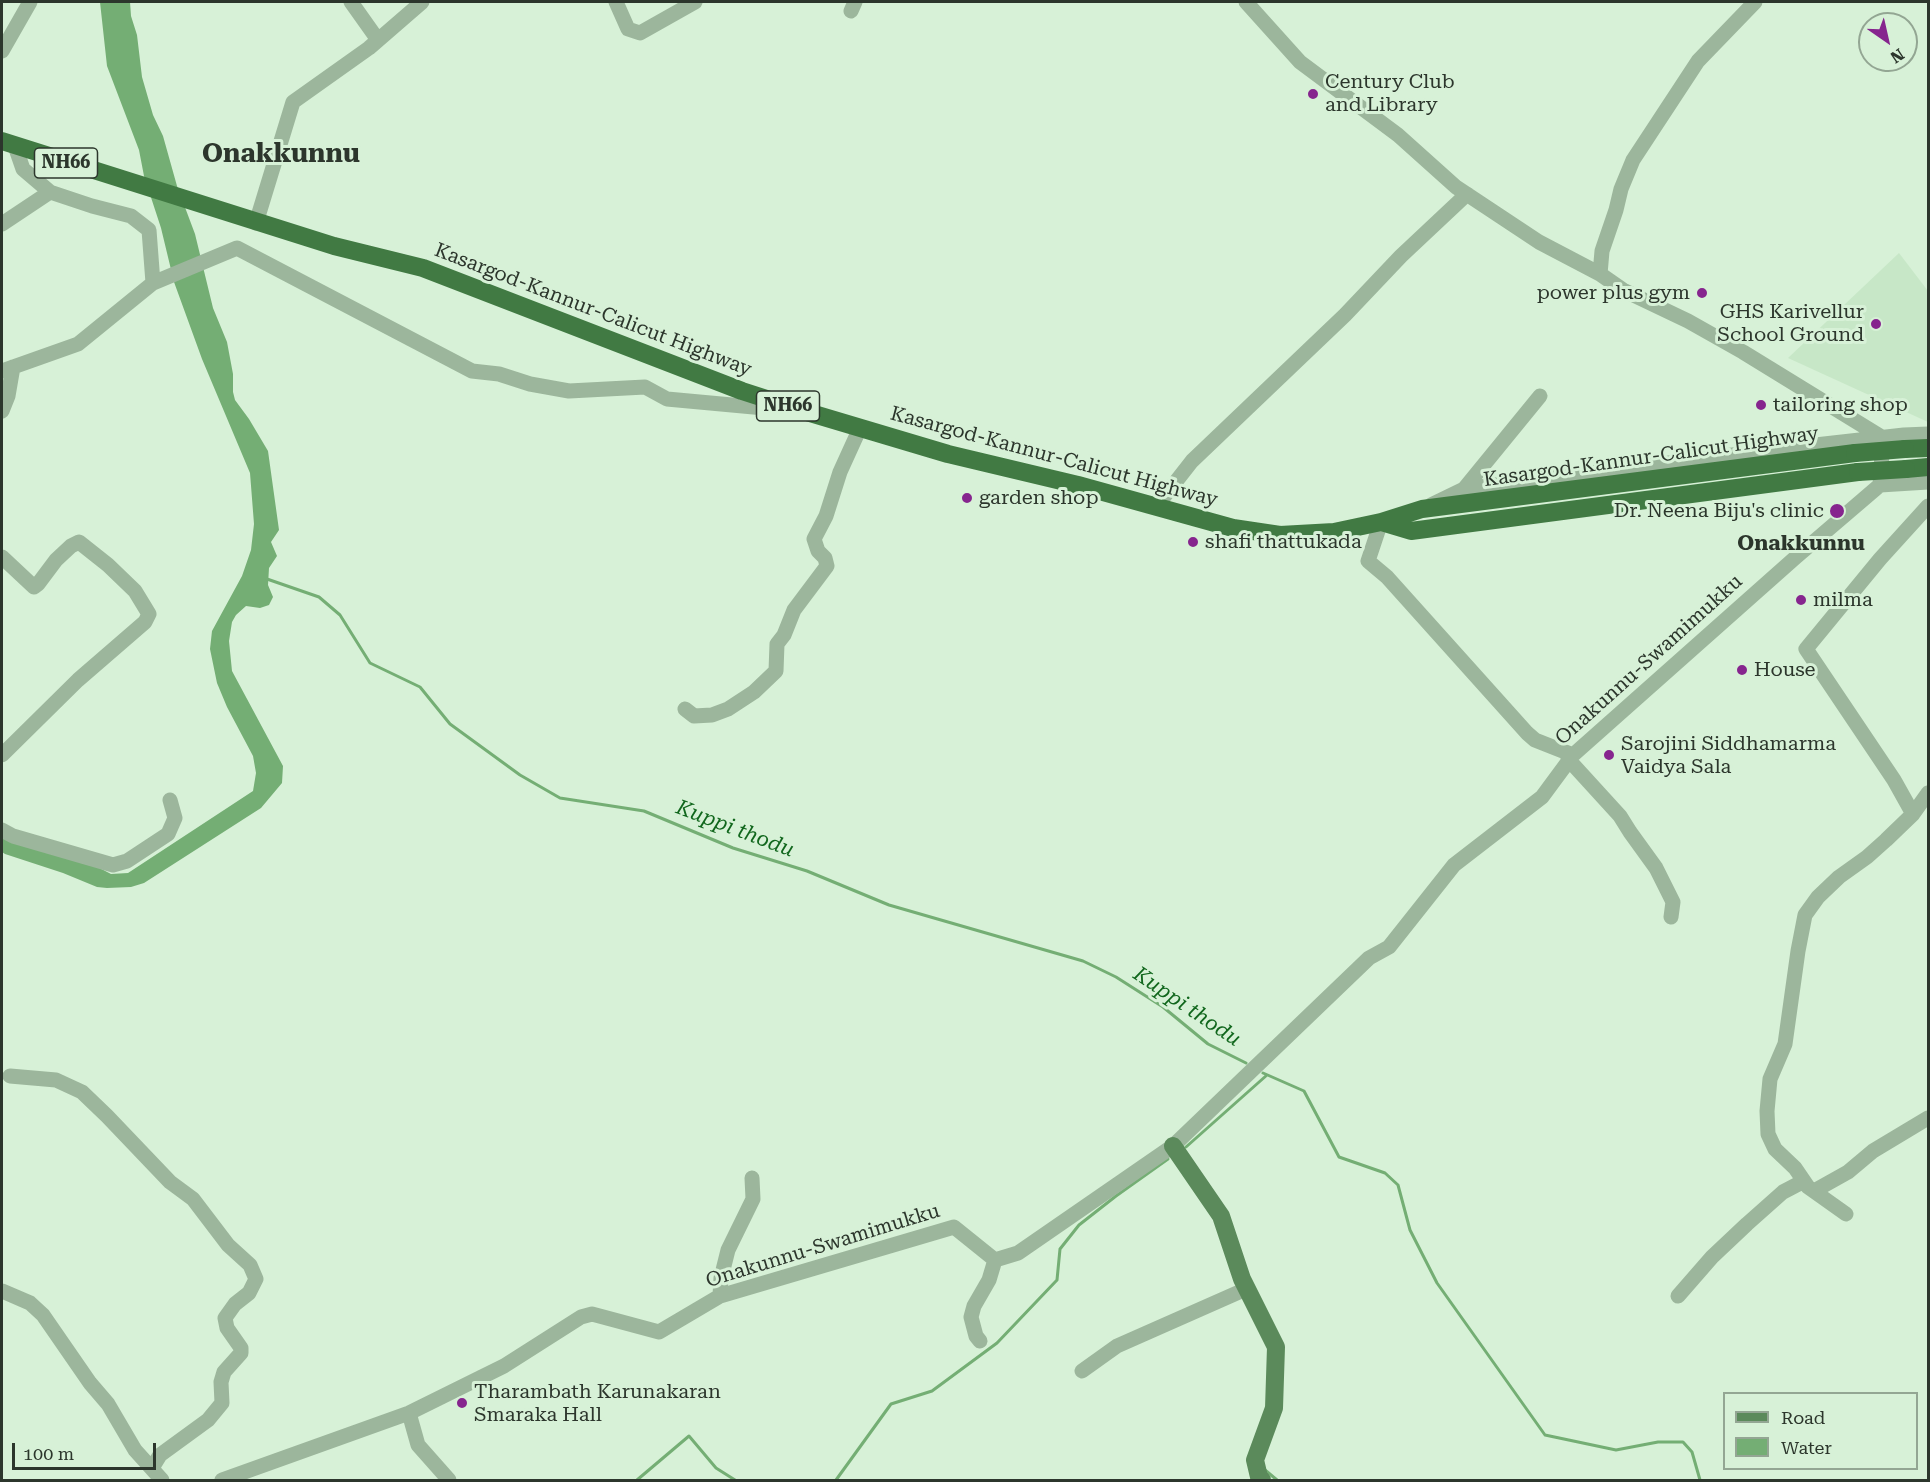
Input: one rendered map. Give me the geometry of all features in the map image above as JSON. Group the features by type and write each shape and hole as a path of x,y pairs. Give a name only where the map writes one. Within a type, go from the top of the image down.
{"highway":[{"name":"Kasargod-Kannur-Calicut Highway","path":"8,144 256,223 334,246 423,268 742,391 807,412 948,454 1078,485 1233,528 1280,535 1334,532 1382,522 1422,509 1855,453 1929,448"},
{"name":"Kasargod-Kannur-Calicut Highway","path":"1382,522 1411,531 1858,472 1929,468"}],"main road":[{"path":"1173,1146 1221,1216 1246,1289 1276,1347 1274,1408 1255,1460 1259,1477 1262,1480"}],"street":[{"path":"2,51 30,2"},
{"path":"351,2 378,40"},
{"path":"256,223 293,102 378,40 422,2"},
{"path":"616,2 628,29 640,33 694,2"},
{"path":"1246,2 1300,62 1398,135 1456,187 1539,242 1600,274 1623,290 1688,321 1743,352 1883,438"},
{"path":"1600,274 1602,250 1616,210 1620,189 1633,160 1698,61 1755,2"},
{"path":"8,144 23,169 50,192 131,216 149,230 153,283"},
{"path":"2,224 50,192"},
{"path":"1156,507 1192,461 1345,315 1401,256 1467,194"},
{"path":"2,411 8,396 7,369 78,344 153,283 237,248 472,371 500,374 530,384 569,391 645,387 667,399 807,412"},
{"path":"1464,489 1540,396"},
{"path":"685,710 694,716 712,715 728,709 753,692 776,671 777,644 784,635 794,609 827,566 814,539 826,516 840,472 860,428"},
{"path":"1422,509 1464,489 1929,434"},
{"path":"1883,438 1880,485 1929,482"},
{"name":"Onakunnu-Swamimukku","path":"222,1480 409,1413 504,1366 581,1317 592,1314 659,1332 720,1296 954,1227 995,1260 1018,1253 1173,1146 1369,958 1389,947 1454,865 1542,797 1570,757 1787,564 1880,485"},
{"path":"1913,814 1894,780 1806,649 1880,559 1929,506"},
{"path":"1382,522 1368,561 1387,577 1527,733 1535,740 1570,757 1620,816 1659,873 1673,902 1671,917"},
{"path":"2,557 34,587 63,553 79,542 135,591 149,614 145,622 78,680 2,755"},
{"path":"1846,1214 1809,1186 1795,1168 1775,1149 1768,1134 1767,1111 1770,1079 1785,1044 1805,915 1818,897 1839,877 1867,856 1913,814 1929,793"},
{"path":"2,830 13,836 113,865 127,861 168,834 175,818 170,800"},
{"path":"10,1076 56,1080 82,1092 170,1182 193,1199 228,1245 250,1265 256,1279 249,1293 235,1304 225,1318 227,1328 241,1348 241,1353 224,1372 221,1382 222,1403 208,1420 160,1455 152,1468"},
{"path":"1678,1296 1712,1257 1783,1192 1809,1186 1848,1172 1873,1151 1929,1118"},
{"path":"720,1296 721,1278 729,1250 753,1199 752,1178"},
{"path":"980,1341 976,1336 971,1317 974,1306 989,1280 995,1260"},
{"path":"1082,1371 1117,1346 1246,1289"},
{"path":"2,1291 30,1303 43,1315 90,1383 108,1404 135,1450 162,1480"},
{"path":"409,1413 418,1445 449,1480"}],"shaded area":[{"name":"GHS Karivellur School Ground","path":"1899,253 1928,291 1928,422 1788,358"}],"water":[{"path":"100,2 130,2 142,77 195,234 213,308 227,342 235,400 268,451 279,530 271,542 277,556 269,568 268,585 273,597 269,605 260,608 246,606 236,615 232,622 229,641 232,671 283,766 282,783 261,808 144,883 131,887 107,888 97,887 5,854 2,852 2,833 86,861 111,874 128,873 253,791 256,773 253,756 217,683 210,649 212,631 242,576 251,550 254,524 250,473 202,359 174,282 161,228 144,176 139,150 107,66"}],"waterway":[{"name":"Kuppi thodu","path":"267,579 319,597 340,615 370,663 420,687 450,724 520,775 560,798 644,811 733,848 807,871 889,905 1083,961 1116,977 1163,1007 1208,1044 1246,1063"},
{"path":"1263,1073 1304,1091 1339,1157 1385,1173 1398,1185 1410,1230 1437,1283 1545,1435 1616,1450 1658,1442 1683,1442 1692,1452 1700,1480"},
{"path":"1186,1147 1267,1075"},
{"path":"836,1480 891,1404 932,1391 997,1343 1057,1280 1060,1249 1079,1225 1168,1159"},
{"path":"637,1480 689,1436 716,1468 735,1480"},
{"path":"1265,1470 1277,1480"}],"place":[{"name":"Century Club and Library","path":"1313,94"},
{"name":"power plus gym","path":"1702,293"},
{"name":"GHS Karivellur School Ground","path":"1876,324"},
{"name":"tailoring shop","path":"1761,405"},
{"name":"garden shop","path":"967,498"},
{"name":"Dr. Neena Biju's clinic","path":"1837,511"},
{"name":"shafi thattukada","path":"1193,542"},
{"name":"milma","path":"1801,600"},
{"name":"House","path":"1742,670"},
{"name":"Sarojini Siddhamarma Vaidya Sala","path":"1609,755"},
{"name":"Tharambath Karunakaran Smaraka Hall","path":"462,1403"}],"district":[{"name":"Onakkunnu","path":"281,154"},
{"name":"Onakkunnu","path":"1801,544"}]}
